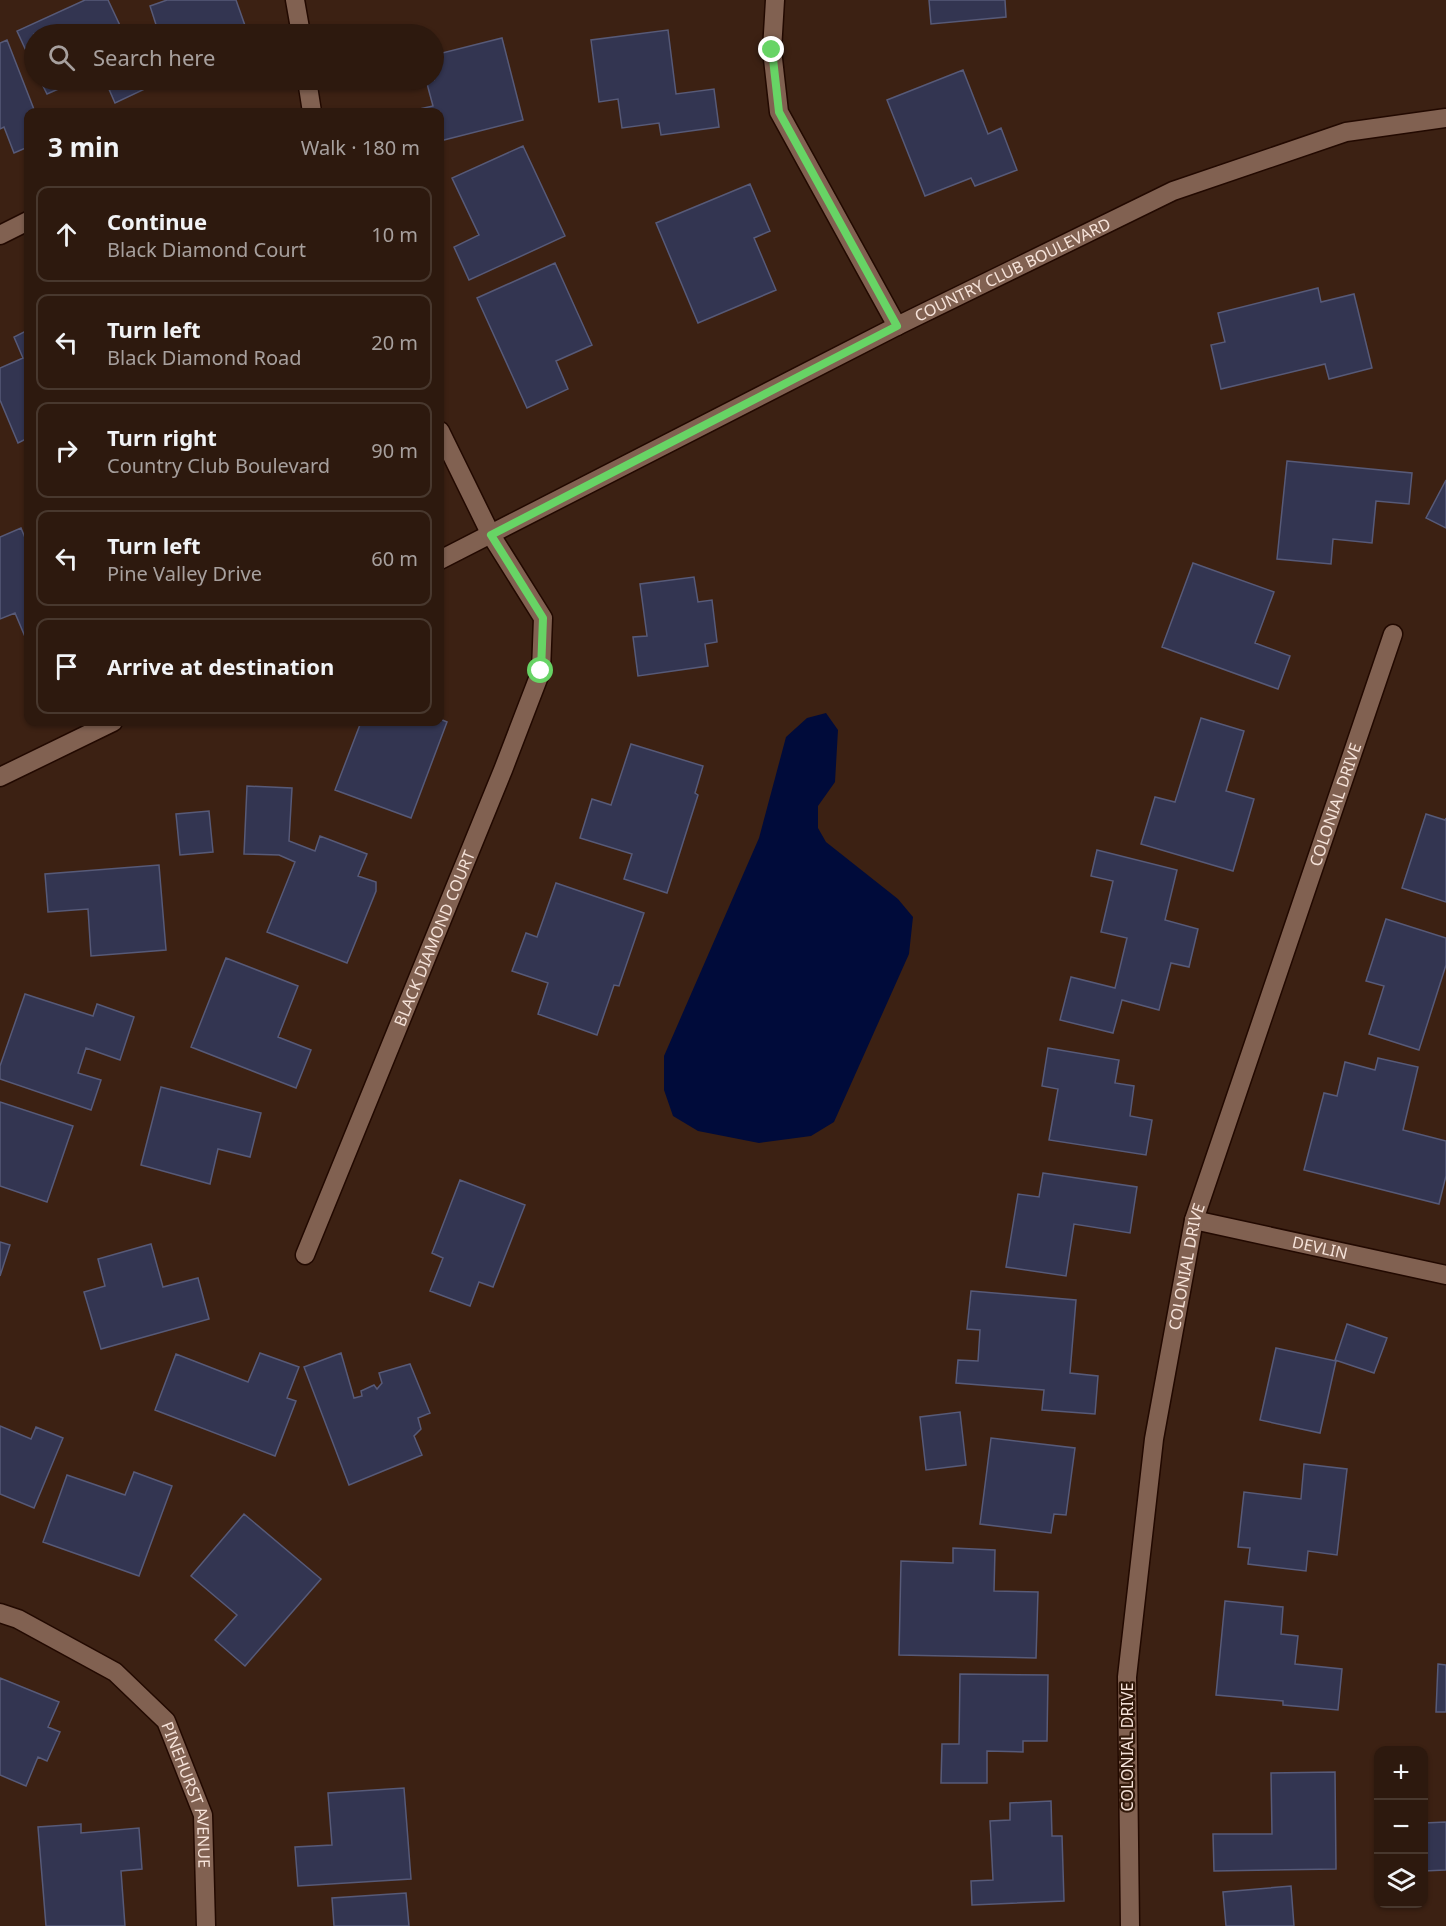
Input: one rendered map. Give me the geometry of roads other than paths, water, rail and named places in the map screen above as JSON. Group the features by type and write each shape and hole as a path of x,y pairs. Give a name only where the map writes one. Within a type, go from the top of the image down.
{"street":[{"path":"295,0 299,24"},
{"path":"775,0 772,50 779,112 897,326"},
{"path":"309,90 311,108"},
{"name":"COUNTRY CLUB BOULEVARD","path":"444,558 897,326 1173,191 1346,132 1446,118"},
{"path":"0,235 24,222"},
{"path":"444,439 491,535"},
{"name":"BLACK DIAMOND COURT","path":"304,1255 503,770 541,671 543,618 491,535"},
{"name":"COLONIAL DRIVE","path":"1130,1926 1127,1677 1154,1439 1194,1220 1393,634"},
{"path":"0,777 105,726"},
{"name":"DEVLIN","path":"1194,1220 1446,1275"},
{"name":"PINEHURST AVENUE","path":"0,1612 18,1619 115,1672 166,1721 203,1815 206,1926"}]}
